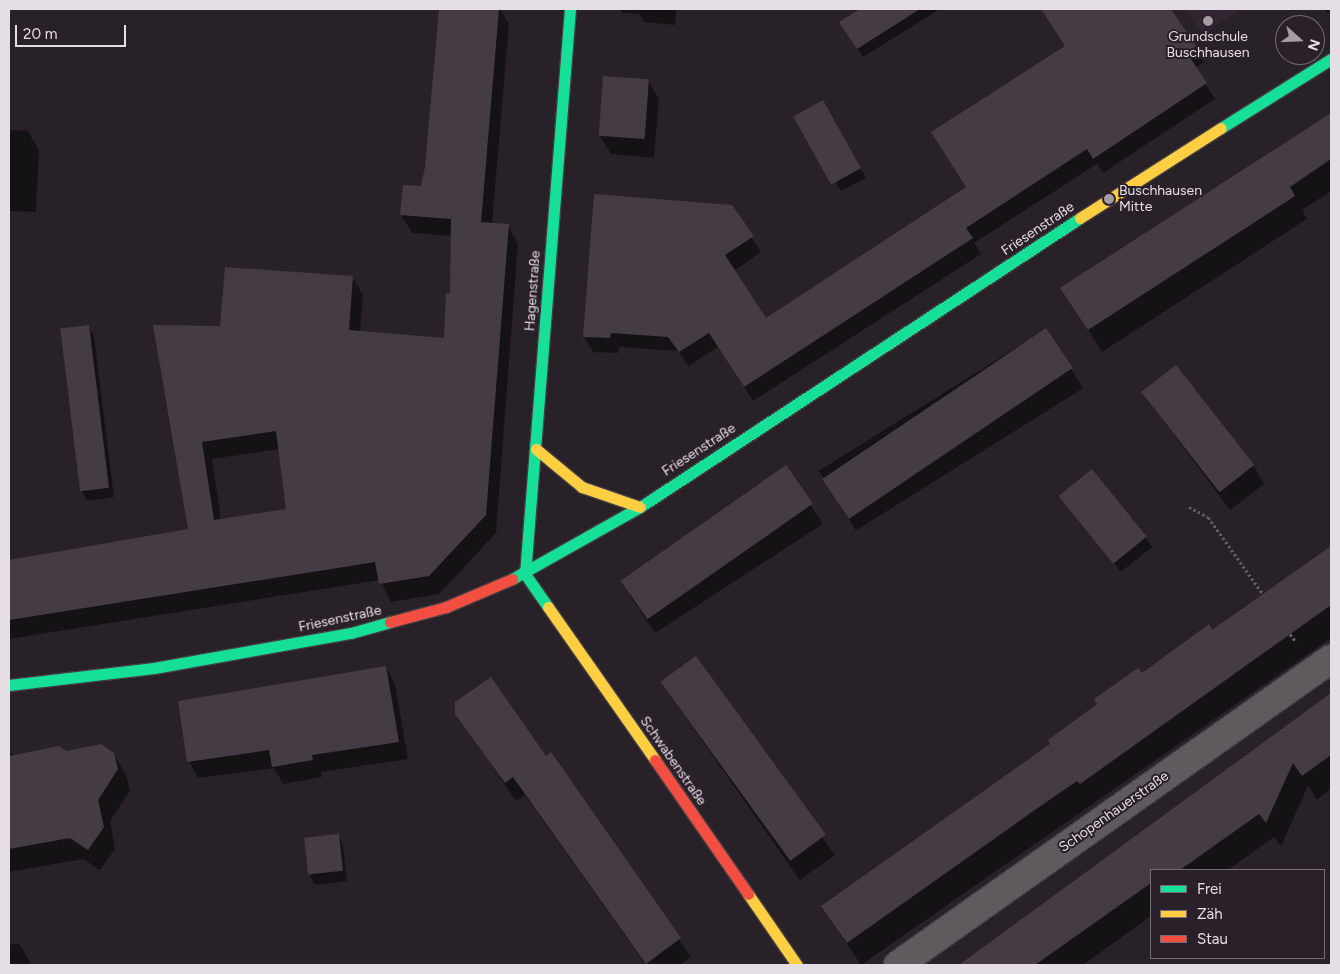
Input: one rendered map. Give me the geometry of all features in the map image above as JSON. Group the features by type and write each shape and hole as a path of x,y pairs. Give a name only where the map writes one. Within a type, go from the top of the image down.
{"main road":[{"name":"Hagenstraße","path":"525,574 570,9"},
{"name":"Friesenstraße","path":"9,685 154,668 351,633 446,607 525,574 640,507 1109,199 1331,59"},
{"path":"536,449 582,487 640,507"},
{"name":"Schwabenstraße","path":"525,574 797,965"}],"street":[{"name":"Schopenhauerstraße","path":"898,965 1331,659"}],"path":[{"path":"1189,507 1208,517 1263,594"}],"shaded area":[{"name":"Grundschule Buschhausen","path":"1186,9 1241,9 1202,34"}],"building":[{"path":"439,9 499,9 481,222 509,224 486,515 429,576 379,584 375,562 9,620 9,560 188,529 153,325 220,326 225,267 353,276 349,330 444,338 446,293 450,293 451,219 400,215 403,185 421,186 425,167","holes":["276,431 286,509 214,520 202,442"]},
{"path":"860,9 920,9 857,49 839,22"},
{"path":"1041,9 1171,9 1196,46 1187,53 1207,83 1093,159 1087,149 966,228 973,238 744,387 709,333 679,352 668,337 611,333 610,338 583,337 594,194 732,205 754,236 725,255 766,318 966,187 931,132 1065,46"},
{"path":"603,76 649,79 645,139 599,136"},
{"path":"823,100 861,168 831,185 793,116"},
{"path":"1331,113 1331,159 1290,187 1295,196 1088,330 1060,288"},
{"path":"89,325 109,488 80,491 60,329"},
{"path":"1046,328 1073,368 849,519 822,479"},
{"path":"1176,365 1254,465 1220,492 1141,392"},
{"path":"786,465 813,504 647,619 621,581"},
{"path":"1092,469 1147,537 1113,564 1059,496"},
{"path":"1331,546 1331,605 1080,784 1077,781 847,943 821,906 1050,744 1048,740 1097,704 1094,699 1138,668 1142,673 1209,624 1212,630"},
{"path":"696,656 826,835 790,861 660,682"},
{"path":"386,666 399,742 312,755 313,760 272,767 269,750 187,762 178,701"},
{"path":"491,677 546,756 551,752 681,938 646,964 513,777 505,783 455,714 455,702"},
{"path":"1331,693 1331,755 1302,776 1293,763 1266,823 1259,814 1181,869 1150,869 1150,884 1035,965 959,965"},
{"path":"101,744 114,753 118,769 98,800 104,827 88,850 70,838 9,849 9,756 59,746 66,751"},
{"path":"339,834 343,871 308,874 304,838"}],"traffic: fast":[{"path":"548,607 525,574 570,9"},
{"path":"1221,128 1331,59"},
{"path":"512,579 640,507 1080,218"},
{"path":"9,685 154,668 351,633 390,622"}],"traffic: slow":[{"path":"1080,218 1221,128"},
{"path":"536,449 582,487 640,507"},
{"path":"548,607 655,760"},
{"path":"748,894 797,965"}],"traffic: jam":[{"path":"390,622 446,607 512,579"},
{"path":"655,760 748,894"}],"place":[{"name":"Grundschule Buschhausen","path":"1208,21"},
{"name":"Buschhausen Mitte","path":"1109,199"}]}
